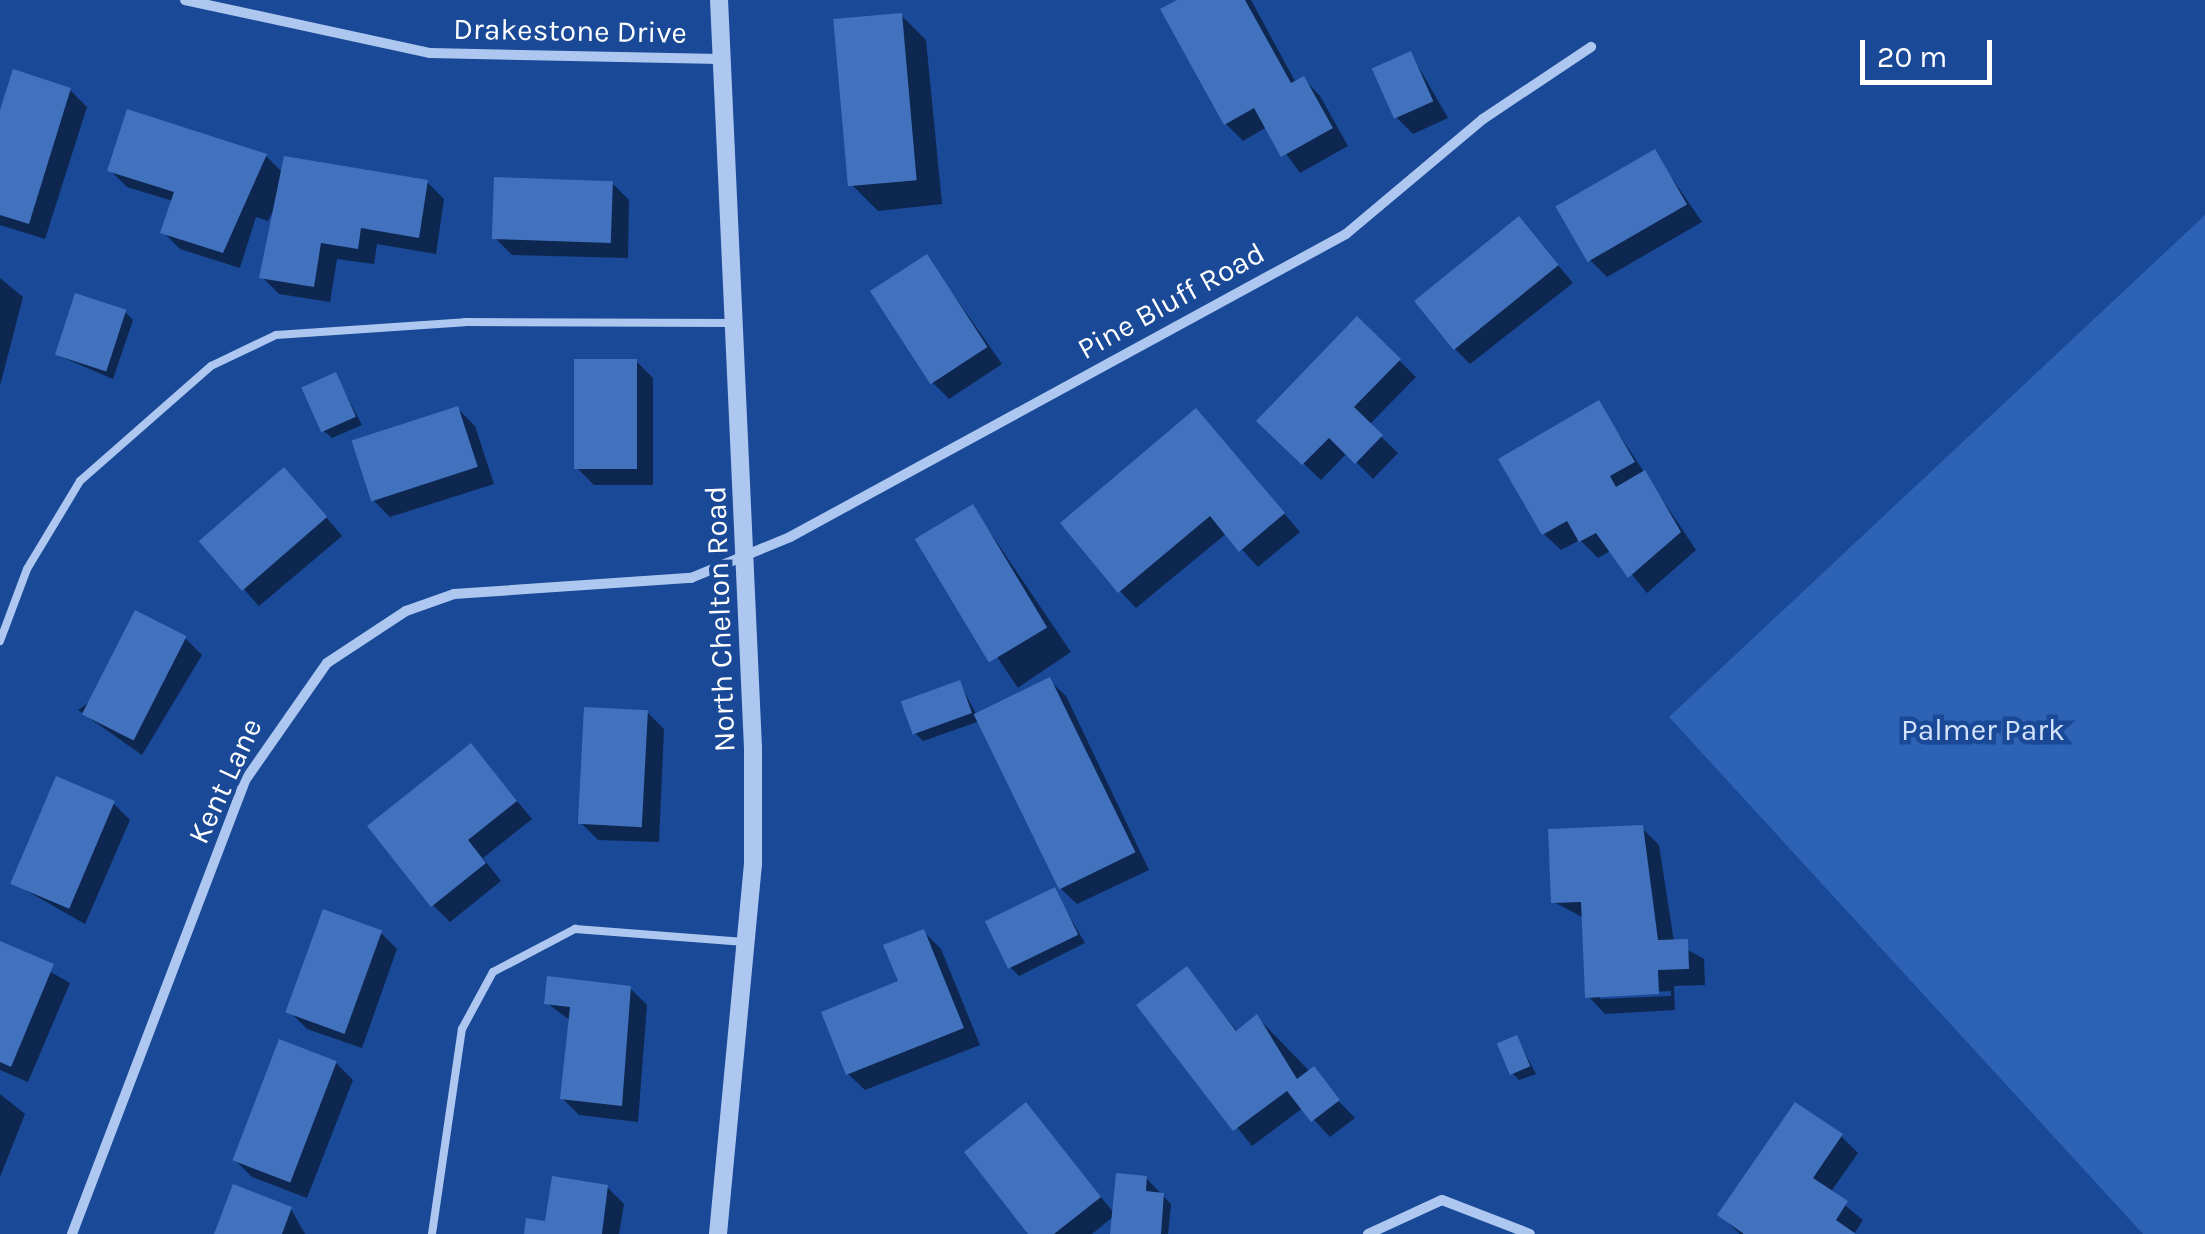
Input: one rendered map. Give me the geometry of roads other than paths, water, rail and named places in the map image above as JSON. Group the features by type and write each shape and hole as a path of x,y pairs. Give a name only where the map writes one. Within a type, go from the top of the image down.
{"street":[{"name":"Drakestone Drive","path":"184,0 430,53 720,58"},
{"name":"North Chelton Road","path":"718,1234 746,942 754,748 719,0"},
{"name":"Pine Bluff Road","path":"746,556 1346,234 1483,119 1591,46"},
{"name":"Kent Lane","path":"72,1234 246,779 327,663 406,611 454,594 691,578 746,556"},
{"path":"1368,1234 1442,1200 1530,1234"}],"lane":[{"path":"0,641 27,569 80,480 211,366 276,335 465,322 734,323"},
{"path":"432,1234 462,1029 494,972 575,928 746,942"}],"park label":[{"name":"Palmer Park","path":"1983,730"}]}
